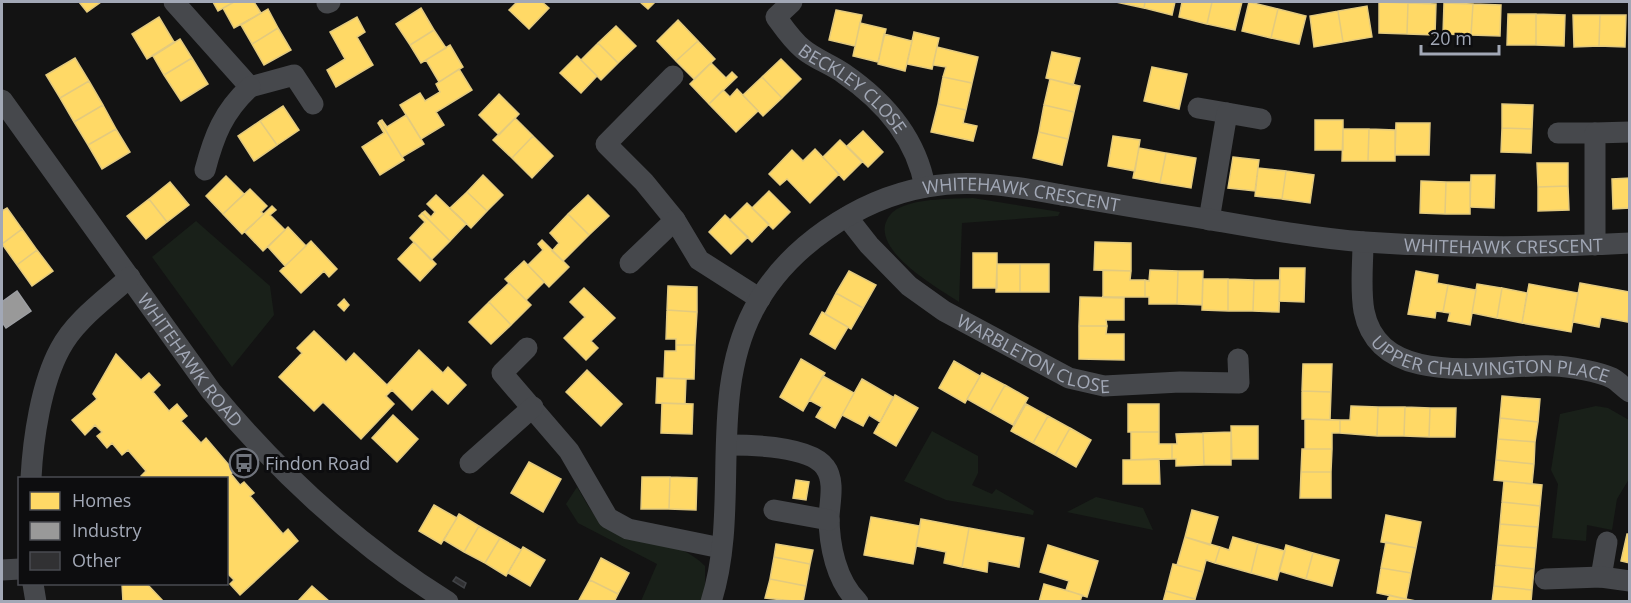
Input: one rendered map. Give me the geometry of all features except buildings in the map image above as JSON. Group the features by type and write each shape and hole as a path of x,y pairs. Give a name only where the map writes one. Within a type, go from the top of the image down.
{"street":[{"path":"174,2 250,87"},
{"name":"BECKLEY CLOSE","path":"792,2 776,17 802,48 841,72 889,110 909,139 922,170 925,187"},
{"path":"205,170 217,129 224,116 250,87 294,75 313,104"},
{"path":"673,76 606,144 644,182 675,220 699,260 760,299"},
{"name":"WHITEHAWK ROAD","path":"2,100 211,391 270,459 337,522 448,602"},
{"path":"1198,108 1261,119"},
{"path":"1209,220 1227,113"},
{"path":"1558,133 1629,132"},
{"path":"1595,133 1595,245"},
{"name":"WHITEHAWK CRESCENT","path":"711,602 721,548 729,405 736,358 749,320 775,277 799,252 848,217 890,197 925,187 960,182 1363,242 1486,247 1629,243"},
{"name":"WARBLETON CLOSE","path":"848,217 869,245 909,286 944,311 1069,378 1104,386 1180,382 1239,383 1238,359"},
{"path":"630,263 675,220"},
{"name":"UPPER CHALVINGTON PLACE","path":"1363,242 1364,310 1370,327 1379,341 1402,359 1446,368 1555,366 1612,378 1629,392"},
{"path":"31,477 40,413 60,349 84,318 130,277"},
{"path":"527,348 502,373 569,451 608,518 628,529 721,548"},
{"path":"471,463 533,407"},
{"path":"728,445 783,449 815,458 826,468 831,481 829,520 834,557 842,581 858,602"},
{"path":"774,510 829,520"},
{"path":"1601,577 1606,542"},
{"path":"2,570 18,568"},
{"path":"1545,579 1601,577 1629,581"},
{"path":"33,585 36,602"}],"shaded area":[{"path":"973,198 1060,212 1058,216 962,223 959,302 912,270 900,259 891,248 886,236 885,225 888,217 896,209 916,202"},
{"path":"196,221 270,286 274,315 232,367 152,257"},
{"path":"1596,406 1608,408 1629,420 1629,479 1617,499 1612,530 1587,525 1586,541 1552,538 1558,484 1551,470 1560,414"},
{"path":"932,431 978,456 978,473 972,485 992,494 996,489 1034,511 1033,515 946,500 904,481"},
{"path":"577,487 593,513 605,525 630,535 670,545 694,557 705,566 705,601 641,601 657,564 578,523 566,504"},
{"path":"1096,497 1143,508 1153,530 1067,512"}],"place":[{"name":"Findon Road","path":"244,463"}]}
